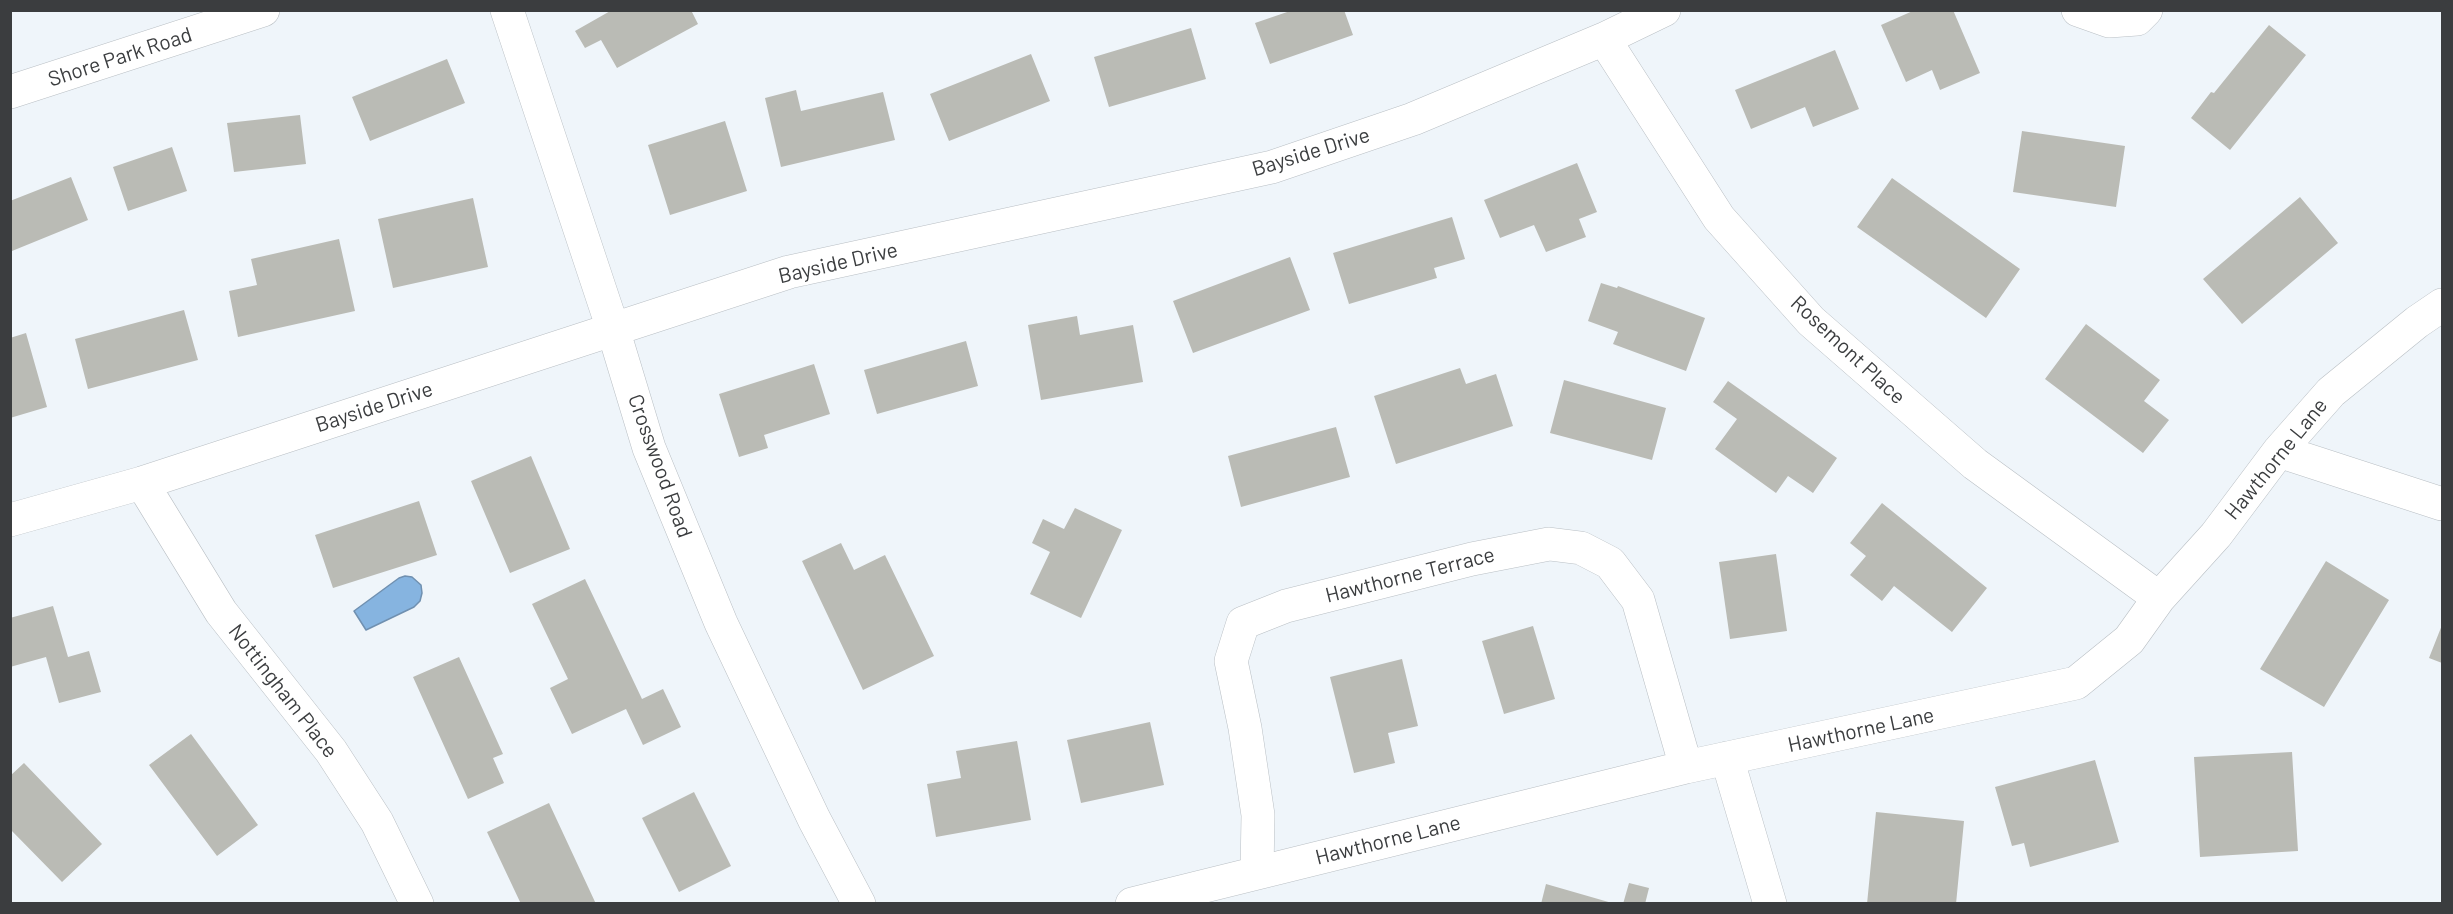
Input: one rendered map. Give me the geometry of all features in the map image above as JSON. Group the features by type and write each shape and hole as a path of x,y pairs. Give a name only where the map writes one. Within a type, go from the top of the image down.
{"street":[{"name":"Shore Park Road","path":"10,92 263,10"},
{"name":"Crosswood Road","path":"507,10 613,329 649,448 721,623 814,819 859,903"},
{"name":"Bayside Drive","path":"10,520 142,483 789,272 1272,167 1413,119 1604,39 1664,10"},
{"path":"2079,10 2109,21 2137,19 2146,10"},
{"name":"Rosemont Place","path":"1604,39 1719,218 1811,321 1975,464 2159,598"},
{"name":"Hawthorne Lane","path":"1132,903 1215,894 1257,872 1686,767 2076,683 2129,640 2159,598 2216,536 2278,451 2331,392 2417,322 2442,305"},
{"path":"2278,451 2442,504"},
{"name":"Nottingham Place","path":"142,483 220,612 337,759 377,822 417,903"},
{"name":"Hawthorne Terrace","path":"1257,872 1258,815 1245,728 1231,661 1243,623 1286,606 1472,559 1549,544 1581,548 1610,563 1638,600 1686,767"},
{"path":"1727,758 1770,903"}],"water":[{"path":"405,576 412,577 421,585 420,601 414,607 366,630 354,611"}],"building":[{"path":"612,10 691,10 698,24 617,68 601,40 585,48 575,31"},
{"path":"1293,10 1344,10 1353,35 1270,64 1255,23"},
{"path":"1915,10 1953,10 1980,73 1940,90 1932,70 1906,82 1881,25"},
{"path":"2269,25 2306,55 2230,150 2191,118"},
{"path":"1191,28 1206,79 1109,107 1094,57"},
{"path":"1835,50 1859,109 1813,127 1805,107 1751,129 1735,90"},
{"path":"1031,54 1050,101 949,141 930,94"},
{"path":"447,59 465,103 370,141 352,97"},
{"path":"796,90 801,111 883,92 895,140 781,167 765,98"},
{"path":"300,115 306,164 234,172 227,123"},
{"path":"725,121 747,191 670,215 648,145"},
{"path":"2022,131 2125,146 2116,207 2013,192"},
{"path":"172,147 187,191 128,211 113,167"},
{"path":"1577,163 1597,212 1579,219 1586,237 1546,252 1534,225 1500,238 1484,200"},
{"path":"71,177 88,220 12,251 10,201"},
{"path":"1892,178 2020,269 1986,318 1857,227"},
{"path":"2300,197 2338,243 2242,324 2203,279"},
{"path":"473,198 488,267 393,288 378,219"},
{"path":"1452,217 1465,259 1434,268 1437,278 1349,304 1333,253"},
{"path":"339,239 355,311 238,337 229,291 257,285 251,259"},
{"path":"1290,257 1310,310 1193,353 1173,301"},
{"path":"1601,283 1617,288 1618,286 1705,318 1686,371 1613,344 1618,332 1588,321"},
{"path":"184,310 198,360 88,389 75,339"},
{"path":"1077,316 1080,335 1133,325 1143,382 1041,400 1028,325"},
{"path":"2086,324 2160,380 2144,401 2169,420 2143,453 2045,379"},
{"path":"26,333 47,407 10,418 10,338"},
{"path":"966,341 978,386 877,414 864,370"},
{"path":"814,364 830,414 764,435 768,448 739,457 719,394"},
{"path":"1460,368 1466,384 1496,374 1513,426 1396,464 1374,396"},
{"path":"1564,380 1666,408 1652,460 1550,433"},
{"path":"1728,381 1837,458 1813,493 1788,476 1776,493 1715,449 1737,419 1713,402"},
{"path":"1336,427 1350,477 1241,507 1228,456"},
{"path":"531,456 570,549 510,573 471,481"},
{"path":"419,501 437,555 333,588 315,535"},
{"path":"1882,503 1987,588 1952,632 1894,586 1882,601 1850,575 1866,556 1850,543"},
{"path":"1075,508 1122,530 1081,618 1030,594 1050,552 1032,543 1043,519 1064,529"},
{"path":"841,543 854,570 885,555 934,656 863,690 802,561"},
{"path":"1776,554 1787,631 1730,639 1719,562"},
{"path":"2326,561 2389,600 2324,707 2260,669"},
{"path":"585,579 642,699 663,689 681,727 643,745 626,709 572,734 550,688 568,679 532,604"},
{"path":"53,606 68,657 89,651 101,692 59,703 46,657 10,667 10,618"},
{"path":"2442,625 2442,663 2429,658"},
{"path":"1533,626 1555,699 1504,714 1482,641"},
{"path":"459,657 503,754 493,758 504,783 468,799 413,677"},
{"path":"1402,659 1418,726 1388,733 1395,763 1354,773 1330,677"},
{"path":"1150,722 1164,785 1081,803 1067,740"},
{"path":"191,734 258,825 217,856 149,765"},
{"path":"1017,741 1031,820 936,837 927,784 961,778 956,751"},
{"path":"2292,752 2298,851 2200,857 2194,757"},
{"path":"2095,760 2119,842 2030,867 2024,843 2012,846 1995,787"},
{"path":"24,763 102,844 62,882 10,829 10,776"},
{"path":"694,792 731,866 679,892 642,818"},
{"path":"549,803 596,904 521,904 487,832"},
{"path":"1876,812 1964,821 1956,904 1867,904"},
{"path":"1629,883 1649,888 1645,904 1623,904"},
{"path":"1546,884 1612,903 1612,904 1541,904"}]}
